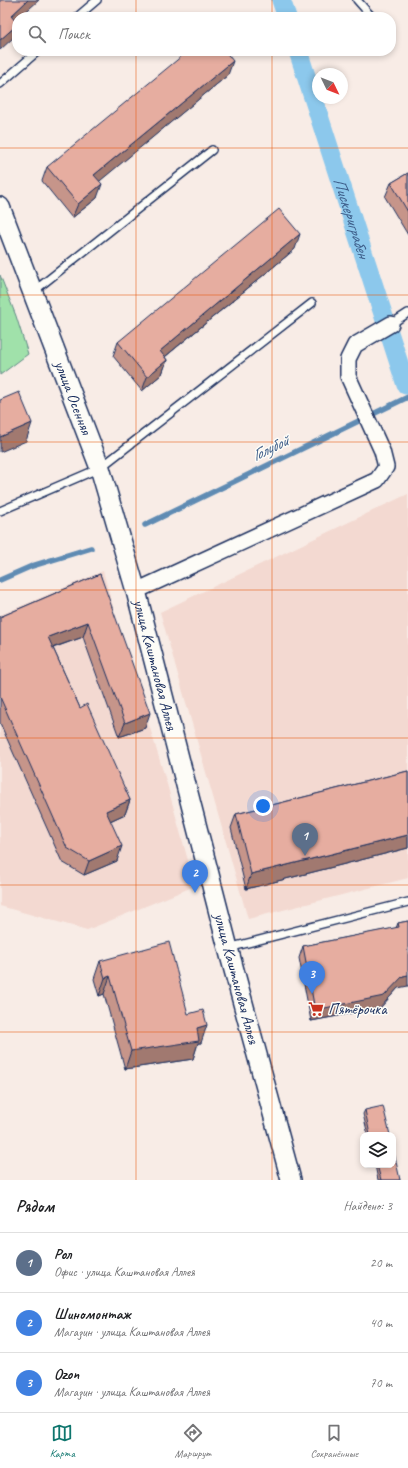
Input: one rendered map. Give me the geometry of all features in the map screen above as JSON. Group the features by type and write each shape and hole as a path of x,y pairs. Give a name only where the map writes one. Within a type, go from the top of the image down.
{"street":[{"name":"улица Осенняя","path":"0,207 100,468 136,591"},
{"path":"136,591 377,480 386,467 382,450 348,376 348,359 355,345 386,327"},
{"name":"улица Каштановая Аллея","path":"136,591 228,948 291,1180"}],"lane":[{"path":"83,12 97,0"},
{"path":"357,0 368,12"},
{"path":"0,84 32,56"},
{"path":"32,292 212,150"},
{"path":"0,511 100,468 312,303"},
{"path":"386,327 408,313"},
{"path":"228,948 408,902"}],"shaded area":[{"path":"408,494 408,878 248,919 160,612"},
{"path":"103,571 167,784 195,886 87,930 0,906 0,615"}],"green space":[{"path":"0,275 16,316 28,354 0,375"}],"building":[{"path":"0,0 28,0 15,12 12,12 12,29 0,40"},
{"path":"182,56 229,56 233,61 94,175 102,184 78,204 47,167"},
{"path":"408,173 408,212 391,183"},
{"path":"279,209 300,234 160,351 167,360 147,377 118,342"},
{"path":"19,392 32,423 0,437 0,400"},
{"path":"100,574 150,713 125,723 88,622 48,637 80,708 87,704 130,800 106,811 122,846 89,861 67,848 0,697 0,617"},
{"path":"408,771 408,835 251,874 236,814"},
{"path":"408,921 408,975 403,976 384,996 315,1010 303,946 399,927 398,923"},
{"path":"169,942 188,1014 203,1010 207,1025 197,1028 199,1041 131,1051 110,976 105,978 100,961"},
{"path":"383,1106 389,1132 369,1132 365,1110"},
{"path":"396,1162 400,1180 381,1180 378,1168 396,1168"}],"waterway":[{"name":"Пискериграбен","path":"281,0 285,12"},
{"name":"Пискериграбен","path":"300,56 406,385"},
{"name":"Голубой","path":"145,525 408,397"},
{"name":"Голубой","path":"0,580 32,566 91,548"}],"place":[{"name":"Рол","path":"305,856"},
{"name":"Шиномонтаж","path":"195,893"},
{"name":"Ozon","path":"312,994"},
{"name":"Пятёрочка","path":"316,1009"}]}
